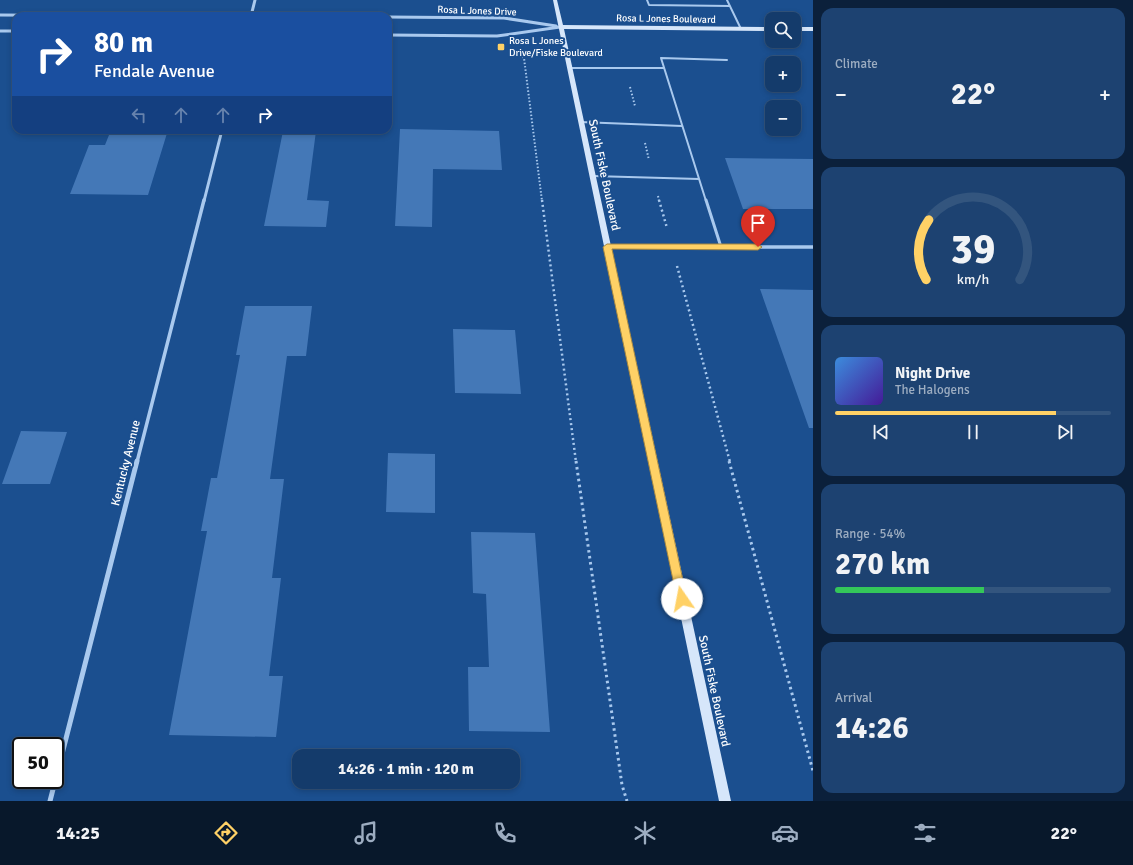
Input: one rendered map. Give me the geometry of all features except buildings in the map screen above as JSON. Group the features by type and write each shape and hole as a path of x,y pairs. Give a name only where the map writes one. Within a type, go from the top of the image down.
{"main road":[{"name":"South Fiske Boulevard","path":"555,0 725,801"},
{"name":"Rosa L Jones Boulevard","path":"560,27 765,29"},
{"path":"801,29 813,29"}],"street":[{"path":"252,12 255,0"},
{"path":"0,15 12,15"},
{"name":"Rosa L Jones Drive","path":"392,17 504,18 560,27"},
{"name":"Rosa L Jones Drive","path":"392,35 497,36 560,27"},
{"path":"0,31 12,31"},
{"name":"Kentucky Avenue","path":"50,801 221,134"},
{"path":"607,247 813,247"}],"lane":[{"path":"647,0 649,5 730,6"},
{"path":"727,0 741,28"},
{"path":"721,247 661,58 728,60"},
{"path":"569,68 664,68"},
{"path":"580,122 682,126"},
{"path":"592,176 699,179"}],"path":[{"path":"513,52 524,58 580,491 622,785 628,801"},
{"path":"662,208 668,232"},
{"path":"677,265 813,772"}],"place":[{"name":"Rosa L Jones Drive/Fiske Boulevard","path":"501,47"}],"route":[{"path":"682,599 607,247 758,247"}]}
